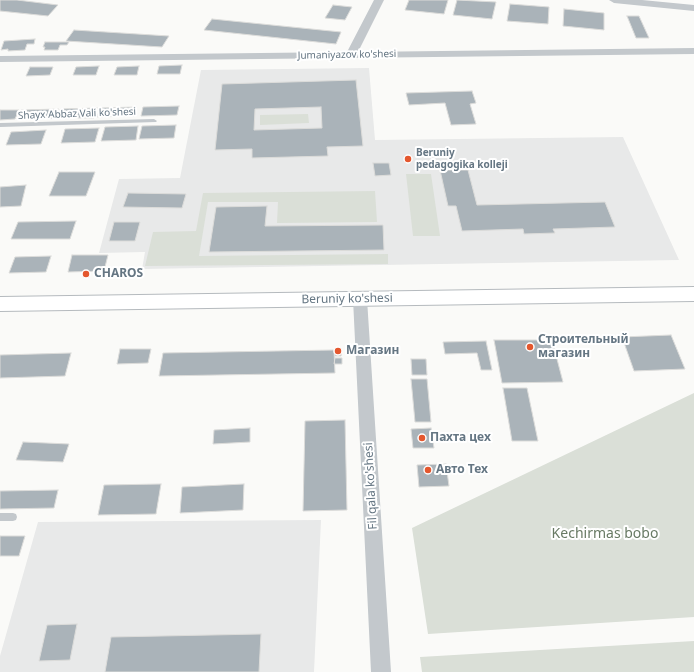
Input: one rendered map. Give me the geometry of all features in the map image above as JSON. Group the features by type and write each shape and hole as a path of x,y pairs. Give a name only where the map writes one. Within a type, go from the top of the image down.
{"main road":[{"name":"Beruniy ko'shesi","path":"0,304 694,294"}],"street":[{"path":"351,55 379,0"},
{"path":"614,0 694,8"},
{"name":"Jumaniyazov ko'shesi","path":"0,59 694,51"},
{"name":"Fil qala ko'shesi","path":"360,299 381,672"}],"lane":[{"name":"Shayx Abbaz Vali ko'shesi","path":"0,125 154,121"},
{"path":"0,517 13,517"}],"shaded area":[{"name":"Beruniy pedagogika kolleji","path":"369,68 375,140 623,137 679,260 142,269 145,252 99,253 119,179 180,178 201,70"},
{"path":"321,520 314,672 0,672 0,656 38,522"}],"green space":[{"path":"308,114 309,123 260,125 260,115"},
{"path":"406,174 431,174 440,236 413,236"},
{"path":"375,191 377,222 277,223 278,202 208,202 199,256 388,254 388,264 145,266 153,232 196,231 203,193"},
{"name":"Kechirmas bobo","path":"694,393 694,617 428,634 412,528"},
{"path":"694,641 694,672 422,672 420,657"}],"building":[{"path":"0,0 17,0 58,5 48,16 0,11"},
{"path":"409,0 448,0 444,14 405,10"},
{"path":"457,0 496,2 492,19 453,15"},
{"path":"510,4 549,7 548,24 507,21"},
{"path":"333,5 352,7 345,20 325,18"},
{"path":"564,9 604,13 604,30 563,26"},
{"path":"627,16 639,16 649,38 636,38"},
{"path":"212,19 341,32 336,44 204,30"},
{"path":"74,30 169,36 162,47 66,41"},
{"path":"35,39 34,44 27,44 25,50 1,50 4,41"},
{"path":"45,42 69,42 67,45 60,45 58,50 44,50 45,47 43,47"},
{"path":"182,65 180,74 157,74 159,66"},
{"path":"99,66 96,75 73,75 76,67"},
{"path":"139,66 137,75 114,75 117,67"},
{"path":"30,67 53,67 50,75 26,76"},
{"path":"356,80 363,146 327,147 328,156 252,158 252,149 215,150 222,84","holes":["321,107 322,128 254,130 255,109"]},
{"path":"472,91 476,103 470,104 476,124 451,125 445,103 409,105 406,93"},
{"path":"179,106 177,115 141,116 143,107"},
{"path":"136,107 134,116 97,117 100,108"},
{"path":"97,108 94,118 57,118 60,109"},
{"path":"58,109 55,118 17,119 21,110"},
{"path":"0,110 19,110 15,119 0,120"},
{"path":"176,125 174,138 139,139 142,126"},
{"path":"138,126 136,140 101,141 105,127"},
{"path":"99,128 95,142 61,143 65,129"},
{"path":"46,130 41,144 6,145 11,132"},
{"path":"373,163 389,163 391,175 375,176"},
{"path":"440,170 468,170 477,205 605,202 615,227 553,229 555,233 524,234 523,229 462,231 456,206 448,206"},
{"path":"59,172 95,172 86,196 49,196"},
{"path":"26,185 21,206 0,207 0,187"},
{"path":"128,193 186,194 182,208 123,207"},
{"path":"267,206 265,226 383,225 384,250 209,252 216,207"},
{"path":"76,221 70,239 11,239 18,222"},
{"path":"114,222 140,222 135,241 109,241"},
{"path":"72,255 108,255 104,271 68,272"},
{"path":"51,256 46,272 9,273 15,257"},
{"path":"671,335 685,369 634,371 622,337"},
{"path":"494,340 552,340 563,382 502,383"},
{"path":"486,341 492,370 481,370 477,353 445,354 443,342"},
{"path":"120,349 151,349 148,363 117,364"},
{"path":"334,350 335,373 159,376 163,353"},
{"path":"335,350 342,350 341,356 335,356"},
{"path":"71,353 65,376 0,378 0,355"},
{"path":"335,358 342,358 342,364 334,364"},
{"path":"411,359 426,359 427,375 412,375"},
{"path":"411,379 427,379 431,422 415,422"},
{"path":"503,388 527,388 538,441 512,441"},
{"path":"345,420 347,510 303,511 305,421"},
{"path":"250,428 250,442 213,444 214,430"},
{"name":"Пахта цех","path":"431,428 434,448 413,448 411,429"},
{"path":"23,442 69,444 63,462 16,460"},
{"path":"446,464 449,486 419,487 417,465"},
{"path":"161,484 156,514 98,515 104,485"},
{"path":"244,484 243,510 180,513 182,487"},
{"path":"58,490 54,508 0,509 0,491"},
{"path":"0,536 25,536 19,556 0,556"},
{"path":"77,624 70,660 39,661 47,625"},
{"path":"261,634 259,672 105,672 111,637"}],"place":[{"name":"Beruniy pedagogika kolleji","path":"408,159"},
{"name":"CHAROS","path":"86,274"},
{"name":"Строительный магазин","path":"530,347"},
{"name":"Магазин","path":"338,351"},
{"name":"Пахта цех","path":"422,438"},
{"name":"Авто Тех","path":"428,470"}]}
